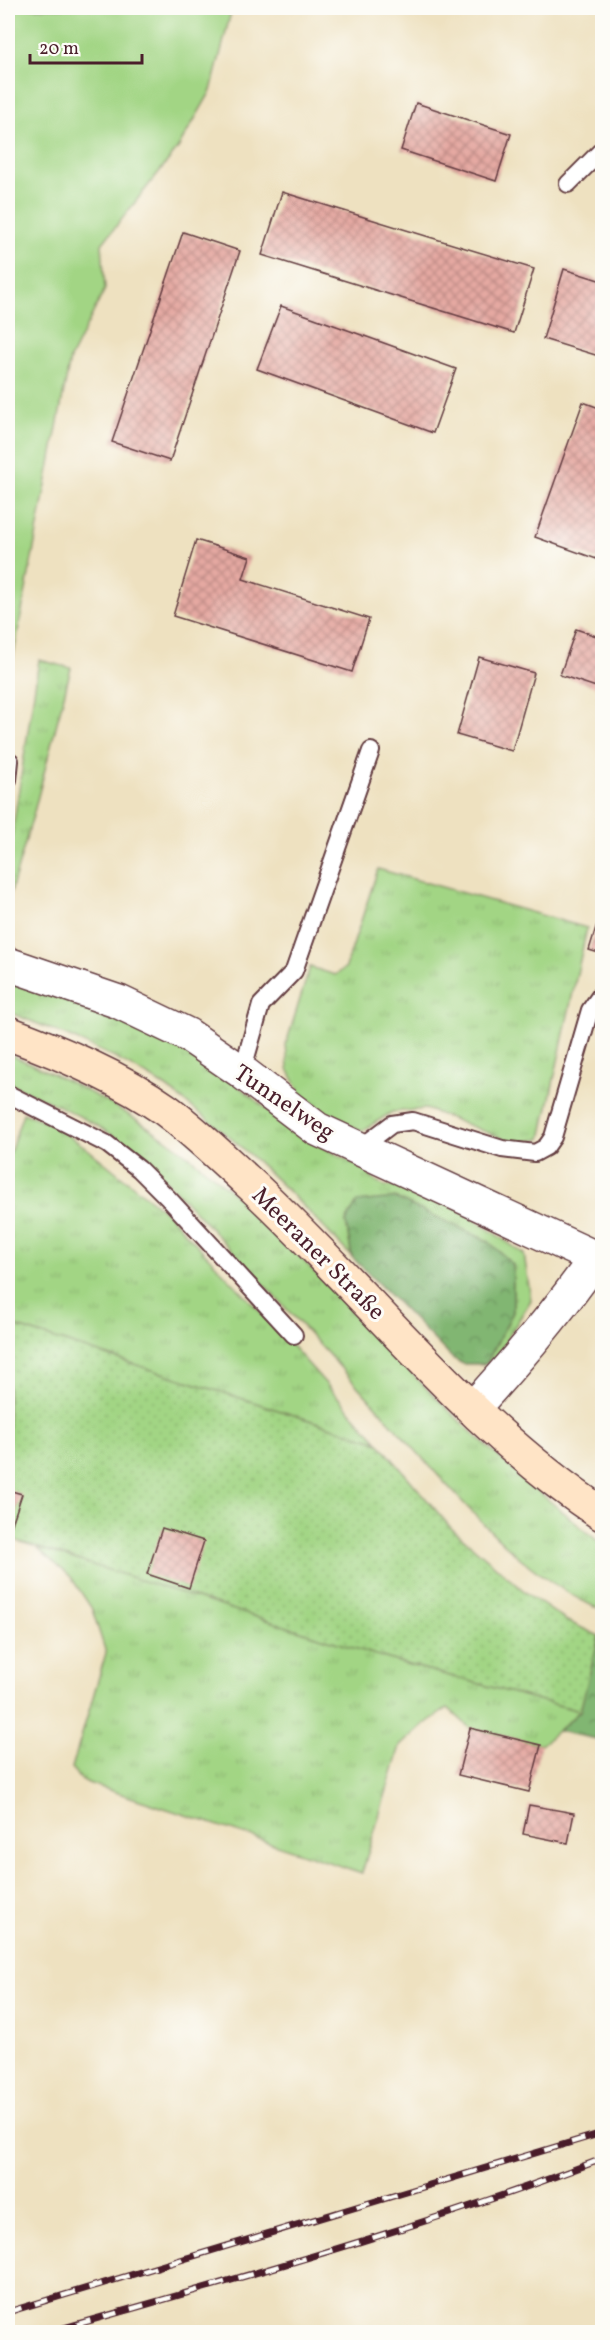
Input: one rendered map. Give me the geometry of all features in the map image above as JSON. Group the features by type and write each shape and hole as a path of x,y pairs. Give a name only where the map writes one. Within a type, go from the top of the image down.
{"main road":[{"name":"Meeraner Straße","path":"8,1033 136,1090 168,1112 291,1221 512,1445 568,1492 603,1514"}],"street":[{"name":"Tunnelweg","path":"8,964 119,1002 188,1035 243,1072 317,1129 600,1260 526,1350 473,1408"}],"lane":[{"path":"568,184 603,150"},
{"path":"243,1072 261,1005 294,971 371,752"},
{"path":"8,780 10,760"},
{"path":"359,1149 392,1124 413,1121 502,1149 535,1153 546,1147 553,1137 590,1010 603,993"},
{"path":"8,1094 107,1144 139,1169 294,1335"}],"green space":[{"path":"8,8 232,8 211,91 178,148 102,244 105,289 70,359 8,684"},
{"path":"39,660 71,668 8,902 8,860"},
{"path":"378,869 587,928 541,1139 515,1143 426,1109 392,1112 362,1131 336,1121 302,1096 288,1069 286,1044 310,967 335,975 346,967"},
{"path":"8,978 130,1017 216,1068 296,1133 370,1172 371,1177 385,1187 402,1184 458,1208 524,1254 531,1300 496,1357 486,1364 513,1312 513,1265 488,1241 346,1222 352,1257 256,1161 166,1087 102,1052 8,1012"},
{"path":"8,1054 72,1083 134,1118 174,1145 243,1202 308,1265 454,1416 600,1543 602,1610 547,1579 497,1537 144,1159 91,1122 8,1083"},
{"path":"23,1113 48,1122 84,1146 168,1214 285,1338 378,1442 8,1324 8,1159"},
{"path":"395,1198 488,1241 513,1265 513,1312 486,1364 463,1364 452,1358 352,1257 346,1222 357,1202"},
{"path":"8,1324 378,1442 451,1528 529,1595 565,1620 599,1636 580,1711 395,1661 8,1538"},
{"path":"36,1547 395,1661 580,1711 541,1745 470,1728 448,1708 422,1726 400,1746 362,1873 88,1783 78,1777 72,1768 106,1653 92,1609 71,1577"},
{"path":"599,1636 602,1637 602,1740 558,1731 580,1711"}],"building":[{"path":"416,103 511,134 496,181 401,150"},
{"path":"282,192 534,269 514,333 262,255"},
{"path":"183,232 240,251 170,461 112,442"},
{"path":"564,269 602,281 602,357 543,339"},
{"path":"281,306 456,369 433,433 257,369"},
{"path":"583,402 602,409 602,561 535,537"},
{"path":"196,540 250,557 243,579 369,619 352,672 173,616"},
{"path":"576,629 602,638 602,689 560,675"},
{"path":"479,657 534,673 512,751 457,735"},
{"path":"602,908 602,954 589,950"},
{"path":"8,1490 22,1494 11,1527 8,1525"},
{"path":"162,1528 204,1541 189,1588 147,1574"},
{"path":"470,1728 541,1745 529,1792 458,1775"},
{"path":"529,1805 574,1813 568,1843 523,1834"}],"railway":[{"path":"8,2312 602,2133"},
{"path":"50,2332 397,2230 602,2159"}]}
